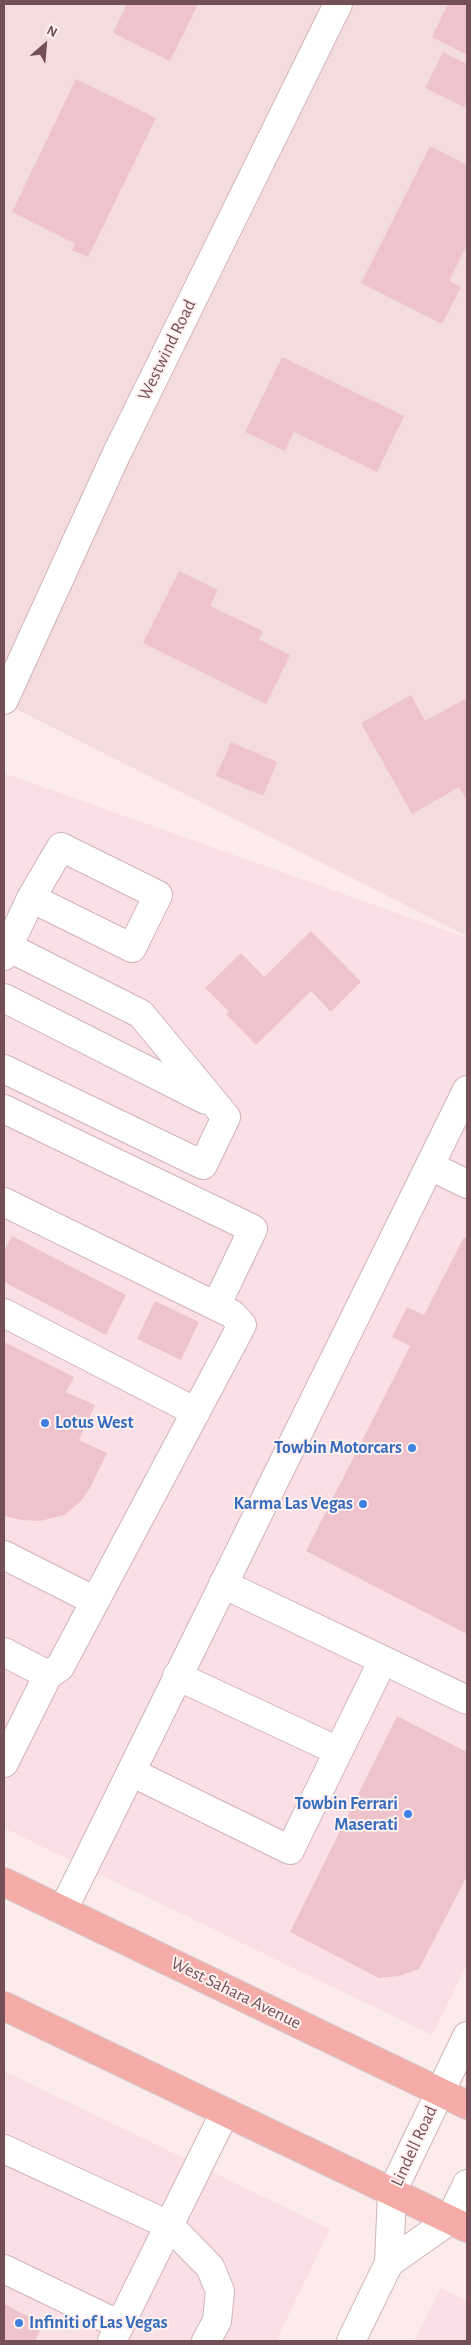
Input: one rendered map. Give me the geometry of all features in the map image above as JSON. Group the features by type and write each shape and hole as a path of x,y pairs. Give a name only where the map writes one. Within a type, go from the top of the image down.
{"main road":[{"name":"West Sahara Avenue","path":"4,1882 467,2105"},
{"path":"4,2006 458,2224"}],"street":[{"name":"Westwind Road","path":"4,700 120,446 338,4"},
{"path":"4,1069 203,1165 226,1118 141,1014 6,952 31,898"},
{"path":"4,998 215,1104"},
{"path":"63,1910 467,1090"},
{"path":"4,1109 254,1229 216,1306"},
{"path":"430,1166 467,1184"},
{"path":"4,1202 232,1314 242,1325 60,1667 48,1675 4,1763"},
{"path":"4,1314 196,1412"},
{"path":"4,1555 94,1602"},
{"path":"223,1584 467,1700"},
{"path":"4,1652 48,1675"},
{"path":"131,1772 290,1850 383,1660"},
{"path":"178,1676 338,1751"},
{"name":"Lindell Road","path":"351,2341 389,2263 392,2192 467,2036"},
{"path":"4,2269 116,2333 225,2112"},
{"path":"4,2149 169,2225 210,2267 220,2291 216,2320 206,2341"},
{"name":"Lindell Road","path":"389,2263 458,2224 467,2184"}],"shaded area":[{"path":"4,4 467,4 467,936 4,703"},
{"path":"4,773 467,938 467,1964 432,2035 4,1828"},
{"path":"4,2071 330,2229 276,2341 4,2341"},
{"path":"441,2288 467,2301 467,2341 414,2341"}],"building":[{"path":"127,4 198,4 170,61 113,33"},
{"path":"448,4 467,4 467,55 432,37"},
{"path":"443,52 467,64 467,101 464,107 425,88"},
{"path":"76,79 156,118 88,257 72,250 75,244 12,212"},
{"path":"430,146 467,165 467,245 449,281 461,287 442,324 361,283"},
{"path":"282,357 404,416 377,472 294,432 285,451 245,432"},
{"path":"179,571 218,590 210,606 263,631 259,640 290,655 266,704 143,643"},
{"path":"411,695 425,721 467,698 467,802 459,787 412,814 361,723"},
{"path":"231,742 277,762 263,796 216,776"},
{"path":"311,931 361,982 331,1012 311,991 256,1045 226,1014 229,1012 205,988 241,953 264,977"},
{"path":"12,1236 126,1295 106,1335 4,1282 4,1251"},
{"name":"Towbin Motorcars","path":"464,1237 467,1239 467,1634 306,1551 410,1346 392,1337 407,1307 424,1315"},
{"path":"155,1301 199,1322 181,1360 137,1339"},
{"name":"Lotus West","path":"4,1342 74,1377 66,1392 95,1405 79,1440 107,1453 90,1488 81,1501 65,1515 40,1521 4,1516"},
{"name":"Towbin Ferrari Maserati","path":"397,1716 467,1752 467,1876 419,1969 399,1976 379,1978 290,1932"},
{"name":"Infiniti of Las Vegas","path":"4,2304 35,2320 32,2327 40,2331 35,2341 4,2341"}],"place":[{"name":"Lotus West","path":"45,1423"},
{"name":"Towbin Motorcars","path":"412,1448"},
{"name":"Karma Las Vegas","path":"363,1504"},
{"name":"Towbin Ferrari Maserati","path":"408,1814"},
{"name":"Infiniti of Las Vegas","path":"19,2323"}]}
